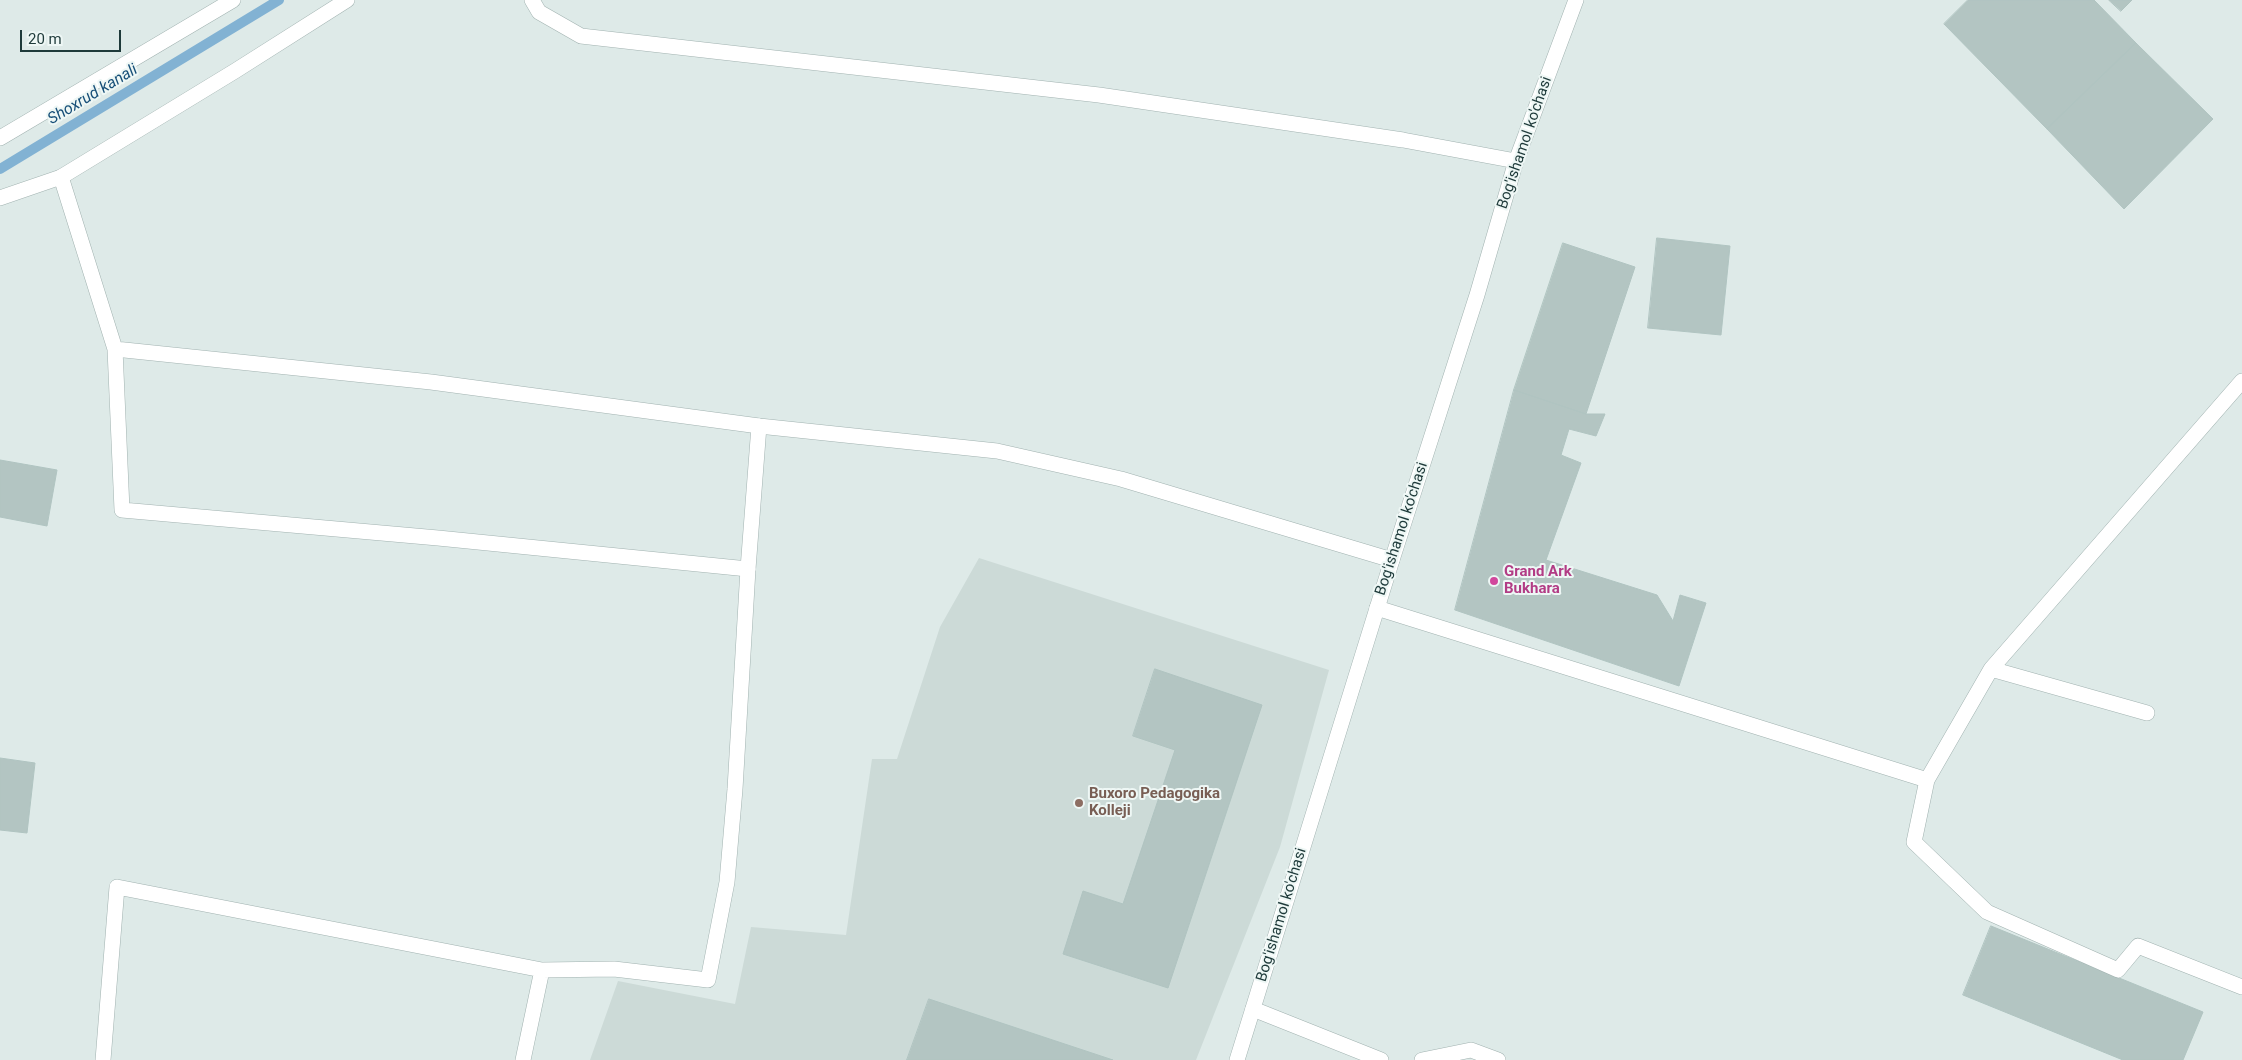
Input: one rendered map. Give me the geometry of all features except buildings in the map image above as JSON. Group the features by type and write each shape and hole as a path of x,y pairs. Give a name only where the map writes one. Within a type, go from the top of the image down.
{"street":[{"path":"0,138 233,0"},
{"path":"0,198 61,177 235,72 347,0"},
{"path":"532,0 539,12 581,36 1100,94 1403,140 1516,161"},
{"name":"Bog'ishamol ko'chasi","path":"1237,1060 1392,560 1477,295 1516,161 1576,0"},
{"path":"61,177 115,348 122,510 448,539 748,569"},
{"path":"115,348 431,382 759,426 997,451 1121,479 1392,560"},
{"path":"2242,381 1991,669 1927,780 1914,842 1987,912 2118,970 2138,946 2242,987"},
{"path":"103,1060 117,887 542,970 614,970 708,980 726,882 735,789 748,569 759,426"},
{"path":"1377,608 1927,780"},
{"path":"1991,669 2147,713"},
{"path":"523,1060 542,970"},
{"path":"1253,1009 1381,1060"},
{"path":"1422,1060 1469,1055 1498,1060"}],"shaded area":[{"name":"Buxoro Pedagogika Kolleji","path":"979,558 1329,670 1280,847 1196,1060 590,1060 618,981 735,1004 751,927 846,935 872,759 897,759 940,627"}],"waterway":[{"name":"Shoxrud kanali","path":"0,169 279,0"}],"place":[{"name":"Grand Ark Bukhara","path":"1494,581"},
{"name":"Buxoro Pedagogika Kolleji","path":"1079,803"}]}
